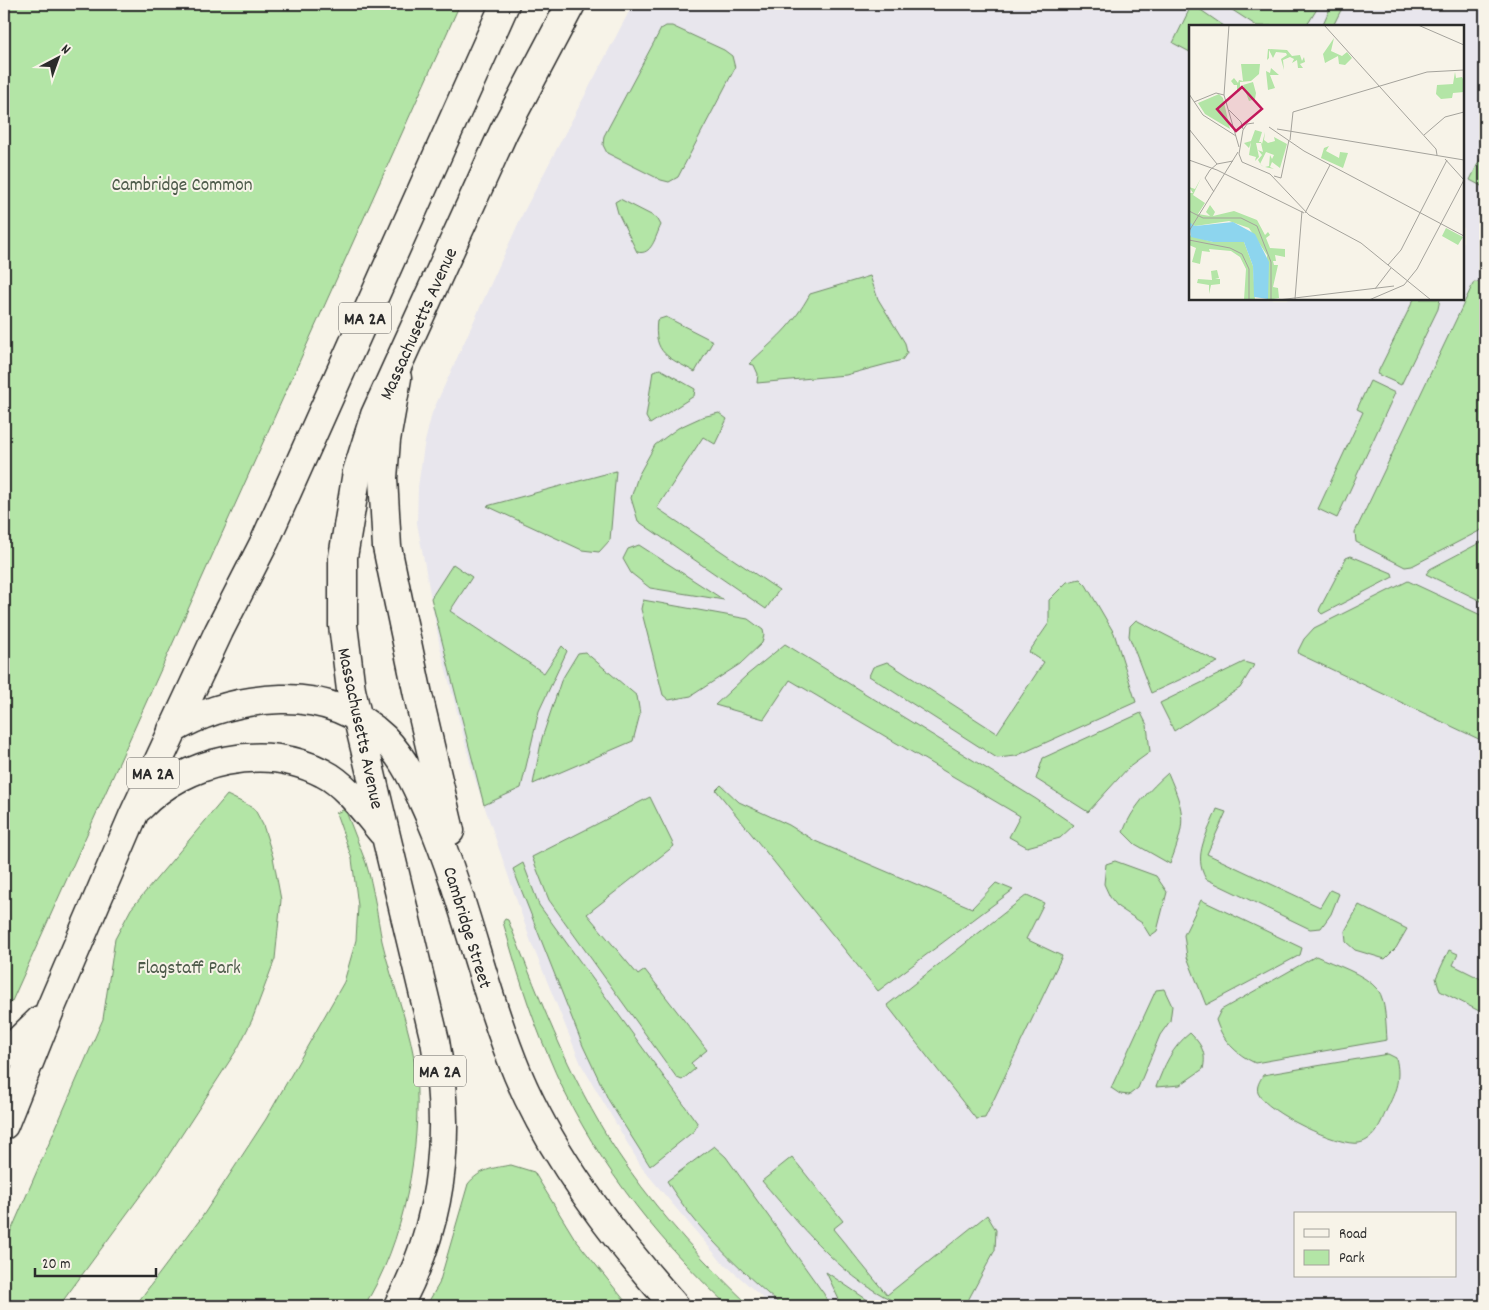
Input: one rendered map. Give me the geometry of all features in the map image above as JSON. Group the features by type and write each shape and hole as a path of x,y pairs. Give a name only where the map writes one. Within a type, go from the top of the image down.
{"main road":[{"name":"MA 2A","path":"4,1125 52,1005 133,816 172,730 265,541 505,4"},
{"name":"Massachusetts Avenue","path":"398,1306 424,1250 436,1205 443,1157 444,1110 435,1041 357,717 344,647 343,557 352,495 363,449 407,343 526,87 571,4"},
{"path":"407,343 394,394 384,459 383,493 387,548 418,695 459,870 464,906"},
{"name":"Cambridge Street","path":"172,730 212,710 272,699 312,700 331,705 357,717 383,737 404,764 438,834 464,906 500,1027 518,1075 539,1118 597,1211 675,1306"},
{"path":"133,816 156,792 198,769 232,760 271,759 304,764 324,773 342,787 385,835"},
{"path":"4,1055 25,1036 52,1005"}],"shaded area":[{"path":"633,4 1485,4 1485,1306 772,1306 720,1260 642,1168 581,1064 531,942 473,773 440,647 417,523 418,487 424,446 432,413 523,213"}],"green space":[{"name":"Cambridge Common","path":"4,4 460,4 12,1001 4,1010"},
{"path":"1192,4 1223,25 1189,25 1189,51 1173,43"},
{"path":"1223,4 1320,4 1305,25 1255,25"},
{"path":"1332,4 1344,4 1334,25 1322,25"},
{"path":"666,26 672,26 724,50 732,56 735,68 678,177 669,182 661,180 607,153 603,145 604,136 661,29"},
{"path":"1485,149 1485,188 1470,180"},
{"path":"620,199 657,218 661,225 650,248 646,251 637,252 618,213 615,202"},
{"path":"870,276 878,299 905,343 907,353 902,360 846,375 757,383 758,374 754,365 749,364 790,324 810,294"},
{"path":"1474,282 1485,283 1485,528 1412,566 1405,567 1356,542 1355,532"},
{"path":"1414,300 1440,300 1438,309 1401,385 1377,374"},
{"path":"666,317 713,341 695,372 670,358 660,347 656,331 657,320"},
{"path":"660,369 695,389 694,396 650,424 646,417 653,371"},
{"path":"1370,381 1395,393 1337,518 1318,509 1363,412 1357,409"},
{"path":"719,413 727,419 715,444 703,437 657,508 779,590 766,609 638,521 631,498 638,476 655,445 678,428 702,417"},
{"path":"616,471 610,540 599,552 582,550 487,506"},
{"path":"1485,540 1485,603 1426,574 1430,569"},
{"path":"639,545 724,600 650,588 631,573 623,559 628,549"},
{"path":"1351,556 1392,573 1393,577 1322,614 1319,611 1320,608 1346,558"},
{"path":"453,564 472,577 450,611 544,673 562,646 567,651 539,711 521,788 484,805 431,598"},
{"path":"1080,579 1086,585 1114,633 1136,702 1016,756 997,758 869,676 873,667 887,662 997,733 1044,662 1029,652 1049,623 1049,600 1067,582"},
{"path":"1408,581 1485,617 1485,742 1299,654 1298,651 1304,639 1314,628"},
{"path":"643,600 748,619 763,630 762,643 740,664 691,696 669,700 663,695 641,609"},
{"path":"1136,620 1218,662 1151,693 1129,636 1130,626"},
{"path":"785,644 1036,799 1074,825 1060,838 1027,847 1009,837 1020,816 790,680 764,719 715,705 747,675"},
{"path":"585,652 637,696 640,714 633,741 533,784 542,738 561,681 578,653"},
{"path":"1244,662 1254,665 1240,688 1174,731 1160,703"},
{"path":"1141,713 1147,725 1150,752 1128,768 1088,812 1036,779 1043,758"},
{"path":"1168,773 1178,799 1182,819 1179,838 1170,864 1135,844 1123,832 1131,815 1142,800"},
{"path":"721,785 739,802 789,825 815,841 972,908 996,883 1013,890 878,991 716,790"},
{"name":"Flagstaff Park","path":"227,795 254,808 263,825 273,857 281,900 275,959 252,1020 238,1048 157,1173 59,1306 4,1306 4,1247 103,1019 115,939 131,909"},
{"path":"650,797 674,846 587,914 638,975 645,970 707,1050 691,1063 695,1069 682,1080 677,1078 549,900 532,857"},
{"path":"1217,809 1226,812 1207,854 1320,907 1330,890 1339,894 1331,914 1321,928 1310,929 1206,879 1202,870 1201,853"},
{"path":"343,810 347,814 369,873 382,941 406,1024 416,1073 416,1132 413,1163 400,1225 390,1254 364,1306 135,1306 202,1217 266,1119 344,982 356,940 358,906 352,859 336,813"},
{"path":"1115,861 1156,876 1167,892 1157,931 1150,936 1142,923 1118,907 1110,897 1104,884 1106,864"},
{"path":"523,863 539,905 698,1124 694,1131 650,1166 609,1101 583,1046 513,869"},
{"path":"1027,895 1044,903 1026,939 1062,956 985,1118 976,1119 887,1005"},
{"path":"1201,900 1302,948 1300,955 1206,1005 1187,957 1184,935"},
{"path":"1359,905 1407,929 1396,948 1385,959 1355,950 1346,942 1345,931"},
{"path":"505,919 508,920 576,1079 609,1139 642,1187 671,1223 701,1257 750,1306 728,1306 700,1279 648,1221 602,1158 564,1090 541,1039 513,956 503,922"},
{"path":"1449,950 1458,954 1453,965 1485,981 1485,1014 1440,991 1436,978"},
{"path":"1316,956 1357,974 1378,990 1383,1000 1387,1040 1255,1063 1236,1051 1222,1034 1216,1020 1221,1010"},
{"path":"1164,989 1172,1006 1170,1021 1160,1035 1138,1088 1129,1095 1120,1094 1111,1088 1156,990"},
{"path":"1190,1033 1204,1053 1203,1069 1180,1085 1156,1087 1173,1051"},
{"path":"1388,1054 1396,1058 1398,1078 1395,1090 1377,1130 1365,1141 1359,1143 1336,1140 1304,1127 1274,1109 1258,1093 1258,1086 1263,1075"},
{"path":"714,1146 726,1157 824,1294 830,1306 782,1306 750,1278 691,1216 667,1181"},
{"path":"792,1157 843,1221 833,1229 887,1295 987,1215 996,1230 995,1250 965,1306 925,1308 904,1305 883,1296 844,1269 792,1216 762,1181"},
{"path":"511,1165 534,1172 575,1239 629,1306 426,1306 439,1284 468,1184 482,1172"},
{"path":"826,1272 872,1303 878,1306 842,1306"}]}
